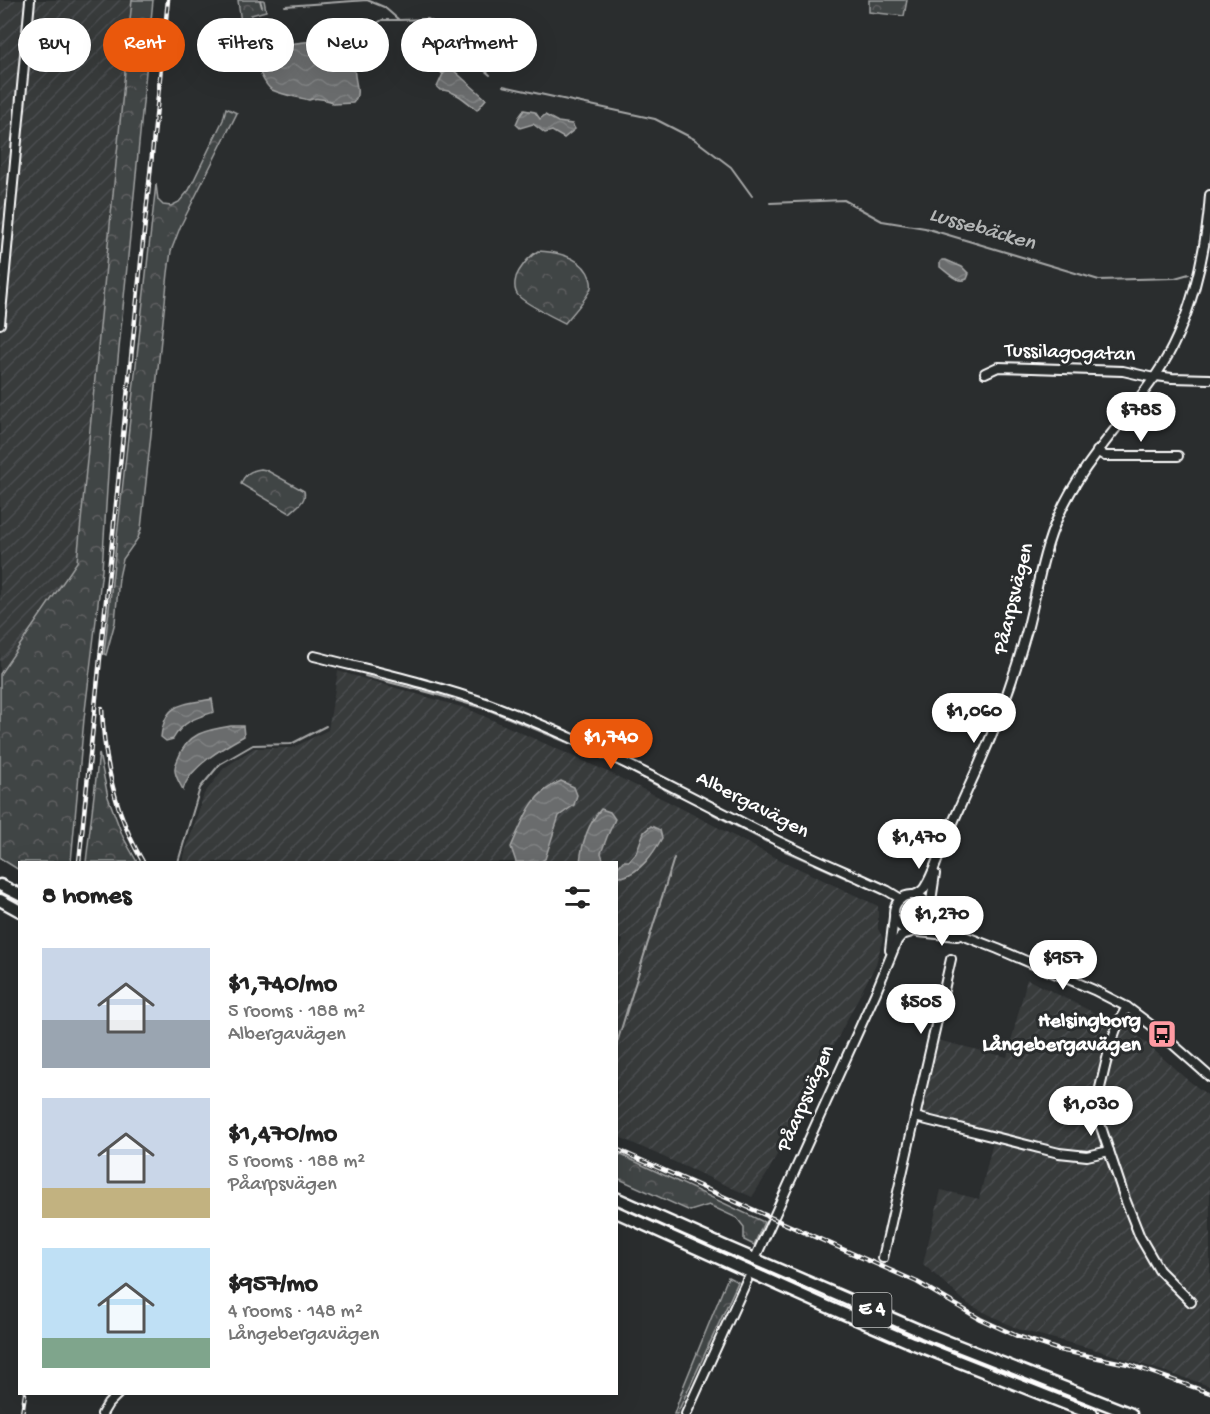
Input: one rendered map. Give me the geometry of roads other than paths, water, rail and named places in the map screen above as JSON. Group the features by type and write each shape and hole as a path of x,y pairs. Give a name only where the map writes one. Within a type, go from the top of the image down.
{"highway":[{"path":"1,885 18,894"},
{"path":"0,901 18,910"},
{"name":"E 4","path":"618,1199 913,1328 1131,1414"},
{"name":"E 4","path":"618,1213 912,1343 1092,1414"}],"street":[{"path":"0,324 30,0"},
{"name":"Påarpsvägen","path":"914,895 925,887 938,860 1007,699 1029,623 1043,559 1071,488 1155,377 1175,342 1198,276 1207,233 1210,195"},
{"name":"Tussilagogatan","path":"985,373 998,367 1128,371 1155,377"},
{"path":"1155,377 1210,379"},
{"path":"1097,451 1105,456 1178,456"},
{"name":"Albergavägen","path":"315,656 433,687 489,704 531,721 608,754 778,841 901,899"},
{"name":"Påarpsvägen","path":"930,912 938,860"},
{"path":"971,939 908,932 897,924 894,915 895,906 909,895 924,899 938,925 1094,990 1127,1007 1156,1029 1210,1077"},
{"path":"914,932 925,927 930,920 930,912"},
{"name":"Påarpsvägen","path":"888,959 894,915"},
{"name":"Påarpsvägen","path":"757,1254 871,1003 888,959 898,939 905,933 914,932"},
{"path":"883,1258 951,959"},
{"path":"1127,1007 1112,1040 1098,1096 1098,1118 1140,1237 1159,1270 1191,1302"},
{"path":"915,1117 1059,1153 1087,1155 1108,1151"},
{"path":"686,1414 747,1280"},
{"path":"102,1414 117,1395"}],"water":[{"path":"306,42 306,72 354,72 357,94 353,103 333,104 322,99 309,100 290,96 272,90 264,82 260,72 294,72 294,44"},
{"path":"456,72 486,99 477,110 455,94 440,90 437,87 443,74"},
{"path":"524,110 535,112 540,119 545,115 558,122 572,124 575,129 564,138 552,131 545,133 533,124 520,128 516,124"},
{"path":"942,260 962,267 969,274 967,279 960,280 950,275 940,267"},
{"path":"212,699 214,712 185,724 173,739 166,741 161,737 163,725 171,711 184,704"},
{"path":"231,726 243,726 244,736 217,752 192,773 183,790 176,777 175,768 187,743 198,734"},
{"path":"561,781 574,787 577,795 574,805 559,816 545,859 516,861 511,847 524,817 535,800 550,786"},
{"path":"601,809 610,812 615,819 601,853 604,861 580,861 586,834"},
{"path":"651,826 660,830 662,838 646,862 629,875 622,877 618,875 618,867 623,861 629,861 636,853 644,832"}],"waterway":[{"name":"Lussebäcken","path":"260,0 262,7"},
{"name":"Lussebäcken","path":"285,6 367,0 384,7 399,20 428,19 435,23 438,31 490,75"},
{"name":"Lussebäcken","path":"389,20 399,20"},
{"name":"Lussebäcken","path":"503,86 655,119 694,139 731,167 752,196"},
{"name":"Lussebäcken","path":"770,203 844,200 882,221 925,228 1099,280 1175,278 1189,274"},
{"path":"365,676 489,710 607,759 677,796"},
{"path":"178,861 200,788 220,764 253,745 291,744 326,726"},
{"path":"713,814 767,842"},
{"path":"785,851 848,879"},
{"path":"618,1040 674,858"},
{"path":"858,883 882,894"}],"railway":[{"path":"79,861 168,0"},
{"path":"102,708 108,768 118,807 142,861"},
{"path":"618,1150 917,1282 980,1319 1017,1336 1059,1350 1128,1364 1210,1393"},
{"path":"22,1414 25,1395"}],"place":[{"name":"Helsingborg Långebergavägen","path":"1162,1034"}]}
